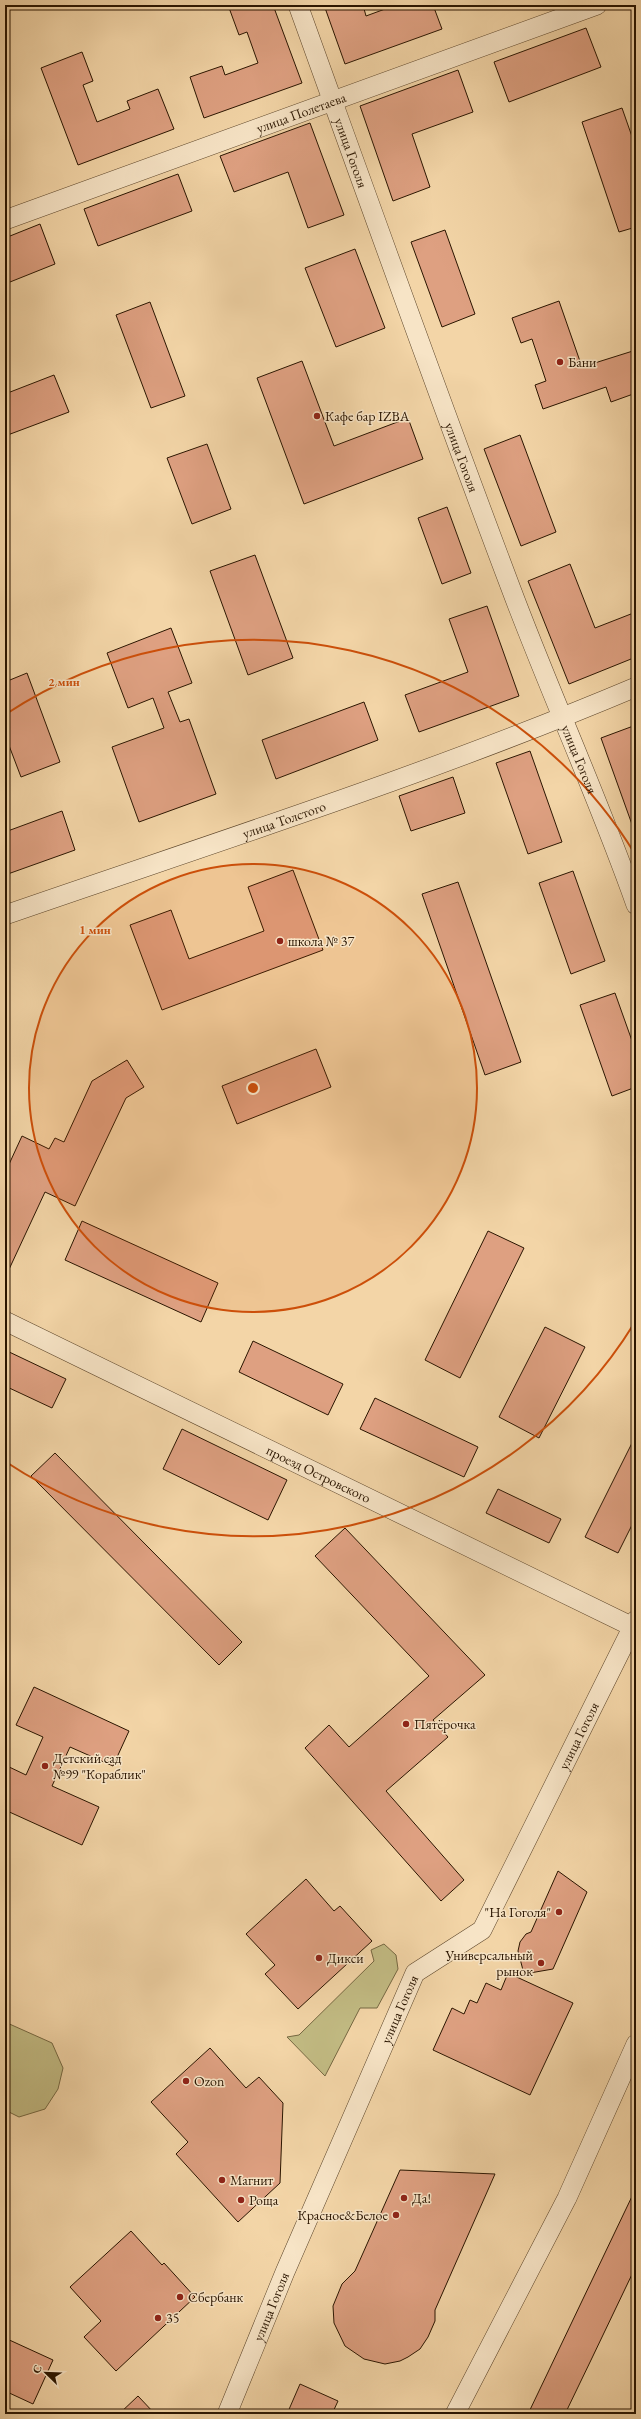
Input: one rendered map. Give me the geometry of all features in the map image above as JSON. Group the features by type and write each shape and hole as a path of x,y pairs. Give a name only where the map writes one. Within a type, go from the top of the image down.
{"street":[{"name":"улица Гоголя","path":"298,5 433,379 562,718 614,842 636,905"},
{"name":"улица Полетаева","path":"5,220 206,149 597,5"},
{"name":"улица Толстого","path":"5,915 562,718 636,687"},
{"name":"проезд Островского","path":"5,1322 635,1624"},
{"name":"улица Гоголя","path":"227,2414 285,2272 415,1973 482,1930 635,1624"},
{"path":"455,2414 567,2198 636,2044"}],"shaded area":[{"path":"384,1944 396,1955 398,1969 377,2008 360,2008 325,2076 287,2037 299,2035 374,1961 371,1950"},
{"path":"5,2022 52,2043 63,2068 58,2089 45,2109 19,2117 5,2110"}],"building":[{"path":"228,5 273,5 302,83 204,118 190,77 222,66 225,75 258,63 247,32 239,35"},
{"path":"324,5 363,5 366,16 396,5 433,5 442,29 345,64"},
{"path":"586,28 601,67 509,102 494,62"},
{"path":"82,52 93,81 83,85 97,122 130,109 127,101 158,89 174,129 78,165 41,68"},
{"path":"458,70 473,112 412,134 430,187 393,201 360,106"},
{"path":"622,108 636,148 636,227 619,232 582,122"},
{"path":"310,123 344,215 308,228 288,172 234,192 220,156"},
{"path":"178,174 192,211 98,246 84,209"},
{"path":"40,224 55,264 5,284 5,238"},
{"path":"445,230 475,314 442,327 411,242"},
{"path":"355,249 385,328 336,347 305,268"},
{"name":"Бани","path":"559,301 582,367 636,350 636,393 611,402 606,387 543,409 535,385 546,381 532,339 521,343 512,318"},
{"path":"150,302 185,396 151,408 116,315"},
{"path":"302,361 334,446 408,418 423,459 304,504 257,378"},
{"path":"54,375 69,412 5,436 5,394"},
{"path":"520,435 556,532 521,546 484,449"},
{"path":"207,444 231,509 192,524 167,458"},
{"path":"447,507 471,573 442,584 418,518"},
{"path":"255,555 293,658 248,675 210,571"},
{"path":"570,564 595,628 636,612 636,657 569,684 528,581"},
{"path":"487,606 519,696 419,732 405,695 468,672 449,619"},
{"path":"171,628 192,683 168,692 180,722 189,719 216,794 139,822 112,747 164,728 153,698 128,708 107,653"},
{"path":"27,673 60,762 21,777 5,735 5,682"},
{"path":"364,702 378,740 276,779 262,740"},
{"path":"636,725 636,830 634,830 601,738"},
{"path":"530,751 562,842 528,854 496,763"},
{"path":"453,777 465,813 411,831 399,796"},
{"path":"62,811 75,850 5,875 5,832"},
{"name":"школа № 37","path":"293,870 323,950 162,1010 130,925 171,910 189,959 264,931 248,887"},
{"path":"573,871 605,961 571,974 539,883"},
{"path":"458,882 521,1062 485,1075 422,894"},
{"path":"615,993 636,1052 636,1087 612,1096 580,1005"},
{"path":"316,1049 331,1087 237,1124 222,1086"},
{"path":"127,1060 144,1087 126,1098 75,1206 45,1192 5,1278 5,1173 22,1136 49,1149 55,1138 64,1142 92,1081"},
{"path":"82,1221 218,1283 201,1322 65,1260"},
{"path":"488,1231 524,1248 460,1378 425,1360"},
{"path":"545,1327 585,1347 539,1438 499,1417"},
{"path":"253,1341 343,1384 328,1415 239,1372"},
{"path":"5,1350 66,1379 52,1408 5,1386"},
{"path":"375,1398 478,1447 464,1477 360,1429"},
{"path":"182,1429 287,1480 268,1520 163,1469"},
{"path":"636,1435 636,1517 618,1553 585,1537"},
{"path":"55,1453 242,1642 219,1665 31,1476"},
{"path":"498,1489 561,1519 549,1543 486,1513"},
{"path":"345,1528 485,1675 433,1720 448,1737 386,1791 464,1880 441,1901 305,1748 329,1725 349,1747 429,1676 315,1556"},
{"name":"Детский сад №99 \"Кораблик\"","path":"34,1687 129,1731 113,1766 70,1747 52,1786 99,1807 82,1845 5,1810 5,1765 26,1775 43,1737 16,1725"},
{"name":"\"На Гоголя\"","path":"558,1871 587,1892 553,1969 524,1974 518,1951 520,1942 526,1934 531,1932"},
{"path":"306,1879 334,1911 340,1906 372,1941 298,2009 265,1974 275,1965 246,1934"},
{"path":"508,1973 573,2003 530,2095 433,2050 452,2008 464,2014 470,2000 477,2003 486,1983 501,1990"},
{"path":"210,2048 246,2088 259,2077 283,2103 280,2183 238,2222 176,2154 188,2142 151,2102"},
{"path":"400,2170 495,2174 435,2310 435,2321 428,2337 420,2349 408,2357 400,2361 385,2364 364,2359 345,2346 334,2323 333,2306 342,2284 355,2271"},
{"path":"636,2188 636,2266 565,2414 528,2414"},
{"path":"131,2231 162,2265 164,2263 195,2297 116,2371 84,2337 101,2321 70,2287"},
{"path":"5,2338 53,2360 33,2404 5,2391"},
{"path":"300,2384 338,2401 332,2414 287,2414"},
{"path":"138,2396 155,2414 119,2414"}],"place":[{"name":"Бани","path":"560,362"},
{"name":"Кафе бар IZBA","path":"317,416"},
{"name":"школа № 37","path":"280,941"},
{"name":"Пятёрочка","path":"406,1724"},
{"name":"Детский сад №99 \"Кораблик\"","path":"45,1766"},
{"name":"\"На Гоголя\"","path":"559,1912"},
{"name":"Дикси","path":"319,1958"},
{"name":"Универсальный рынок","path":"541,1963"},
{"name":"Ozon","path":"186,2081"},
{"name":"Магнит","path":"222,2180"},
{"name":"Да!","path":"404,2198"},
{"name":"Роща","path":"241,2200"},
{"name":"Красное&Белое","path":"396,2215"},
{"name":"Сбербанк","path":"180,2297"},
{"name":"35","path":"158,2318"}]}
